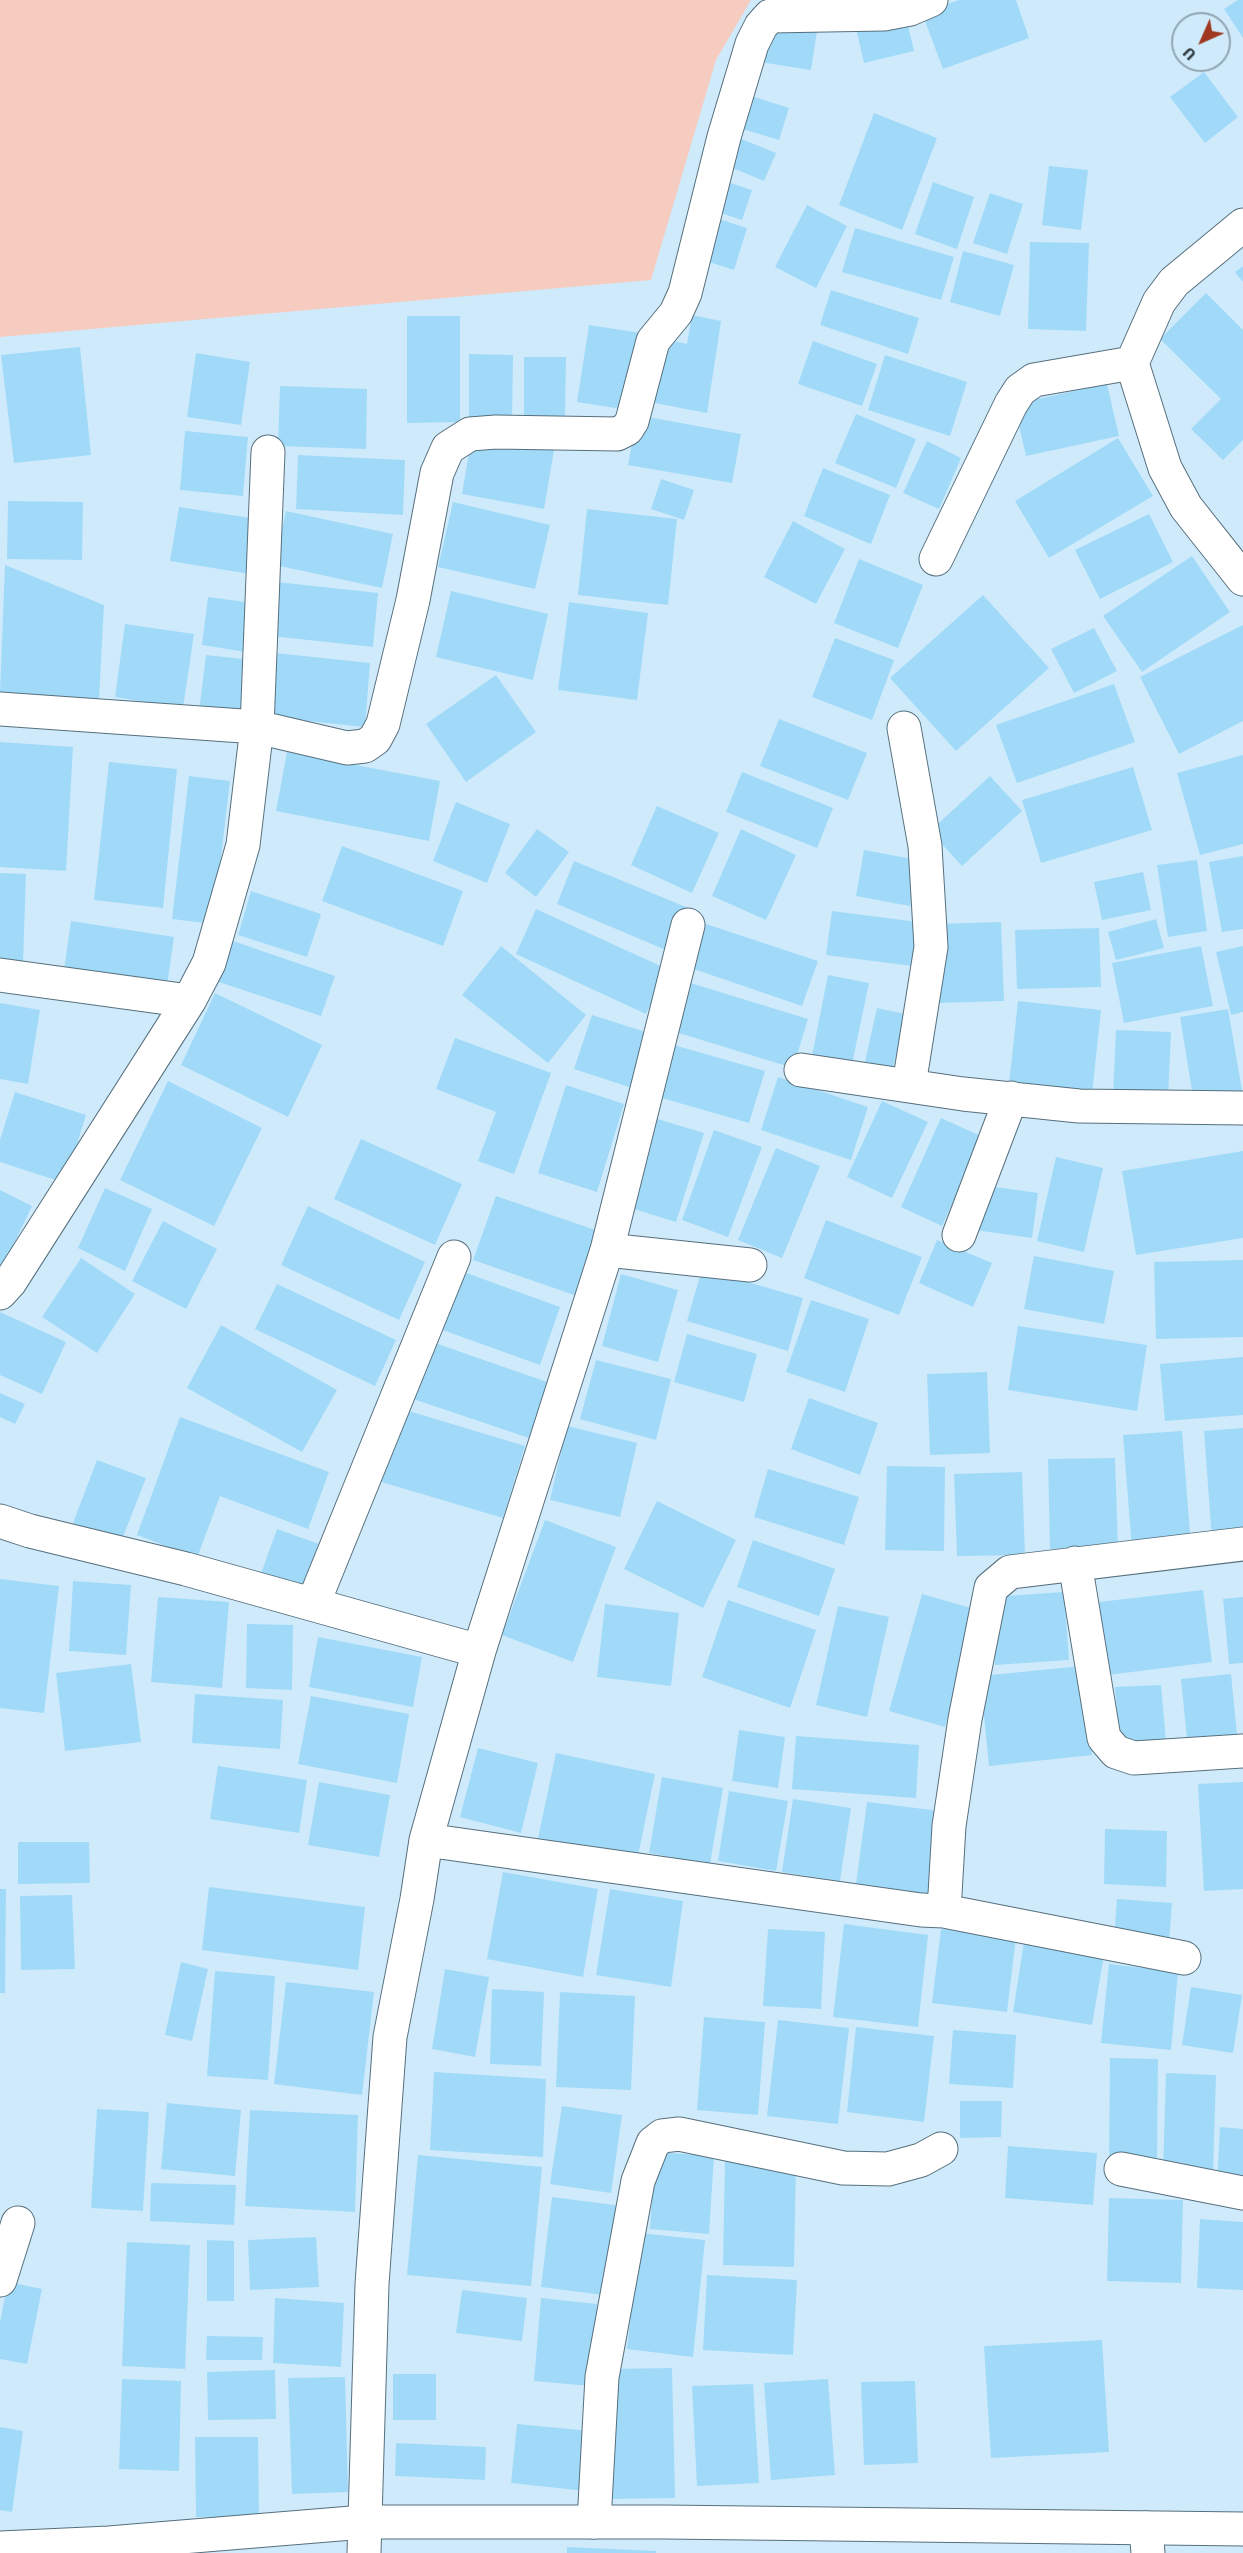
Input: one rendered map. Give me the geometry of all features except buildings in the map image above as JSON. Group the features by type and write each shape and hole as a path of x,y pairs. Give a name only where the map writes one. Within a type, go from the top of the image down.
{"street":[{"path":"0,709 257,727 347,748 365,747 375,739 383,724 413,600 437,473 442,457 454,442 470,434 496,432 617,434 627,429 637,407 653,341 682,302 724,137 752,44 766,20 770,16 898,13 932,0"},
{"path":"1243,225 1174,282 1159,302 1132,363 1166,468 1185,507 1243,579"},
{"path":"936,559 1020,390 1034,380 1132,363"},
{"path":"0,1293 10,1282 189,1001 209,963 243,845 257,727 268,452"},
{"path":"904,728 926,846 931,947 909,1085"},
{"path":"364,2537 372,2284 390,2037 426,1840 479,1651 607,1250 688,925"},
{"path":"0,975 189,1001"},
{"path":"801,1070 1079,1106 1243,1108"},
{"path":"959,1235 1011,1098"},
{"path":"607,1250 750,1266"},
{"path":"313,1604 453,1257"},
{"path":"15,1526 186,1569 479,1651"},
{"path":"944,1911 949,1826 963,1729 991,1588 1010,1572 1243,1544"},
{"path":"1075,1563 1104,1738 1116,1752 1134,1758 1243,1751"},
{"path":"426,1840 921,1910 944,1911 1184,1958"},
{"path":"594,2522 602,2378 638,2181 653,2144 662,2136 679,2134 843,2168 888,2169 921,2160 940,2149"},
{"path":"1121,2169 1243,2193"},
{"path":"0,2280 18,2223"},
{"path":"5,2548 109,2543 364,2537 594,2522 1147,2540 1243,2529"}],"shaded area":[{"path":"0,0 751,0 716,60 651,280 0,337"}]}
